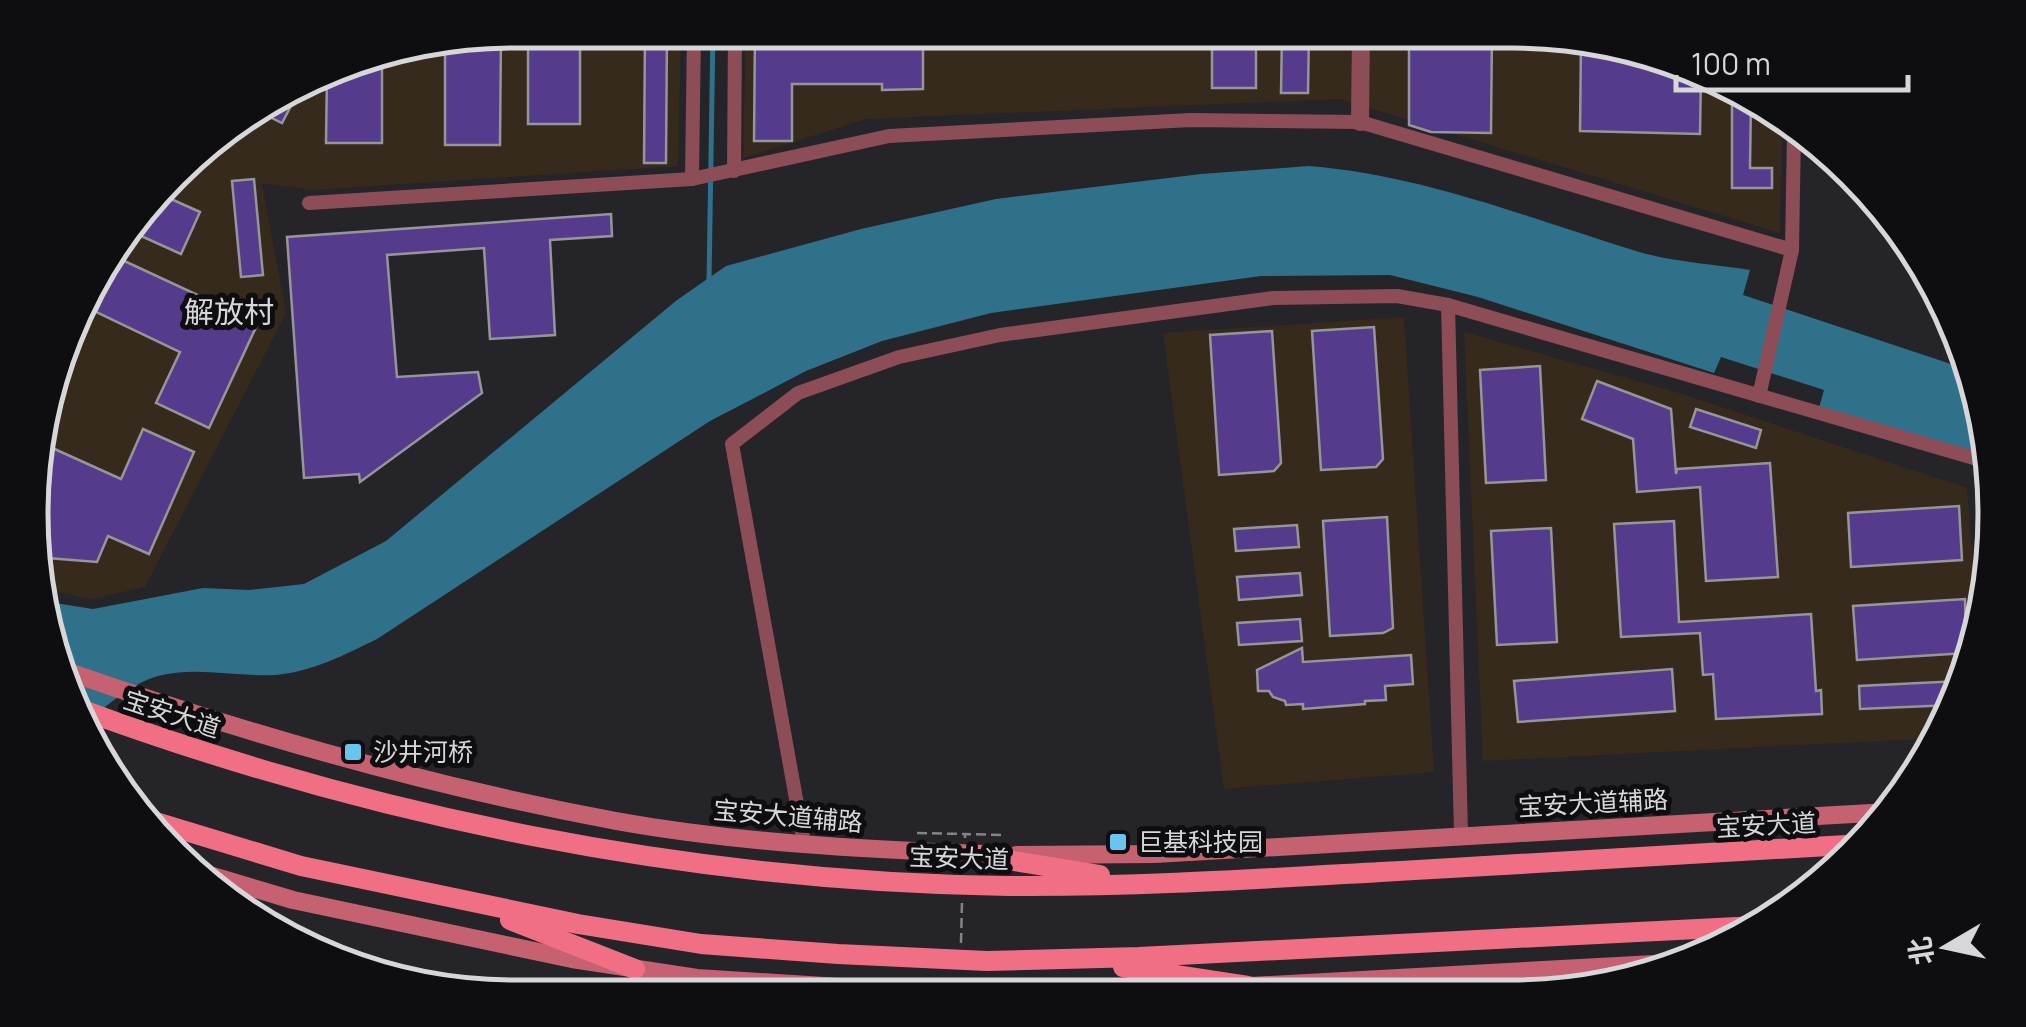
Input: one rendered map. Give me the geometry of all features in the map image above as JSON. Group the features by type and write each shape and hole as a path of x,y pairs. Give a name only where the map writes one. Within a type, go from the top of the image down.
{"main road":[{"name":"宝安大道辅路","path":"77,675 331,757 476,792 618,822 804,844 968,844 1156,854 1869,813"},
{"name":"宝安大道","path":"93,714 322,786 613,852 728,868 863,880 1007,886 1156,884 1840,845"},
{"path":"167,825 302,866 578,924 701,944 968,960 1066,959 1726,928"},
{"path":"968,844 1156,884"},
{"path":"227,880 293,900 555,955 717,980"},
{"path":"456,900 635,968"},
{"path":"1066,959 1208,980"},
{"path":"1359,980 1627,965"}],"street":[{"path":"694,48 696,178"},
{"path":"729,172 734,48"},
{"path":"1360,122 1361,48"},
{"path":"309,203 696,178 889,136 1191,120 1360,122 1792,250"},
{"path":"1759,396 1792,250 1794,142"},
{"path":"804,844 732,444 798,393 899,358 1000,335 1274,298 1398,296 1448,305 1976,460"},
{"path":"1448,305 1461,834"}],"path":[{"path":"913,833 968,844"}],"shaded area":[{"path":"483,48 681,48 678,166 311,190 262,183 286,313 145,587 92,599 54,591 51,574 48,483 63,393 83,335 110,280 163,206 206,163 280,110 335,83 393,63"},
{"path":"746,48 1543,48 1603,56 1662,72 1719,96 1782,134 1780,233 1340,99 866,119 743,158"},
{"path":"1404,317 1434,772 1224,789 1163,333"},
{"path":"1464,332 1673,391 1967,488 1974,578 1970,604 1954,663 1920,739 1483,761"}],"water":[{"path":"1309,166 1393,178 1650,255 1750,270 1743,295 1954,365 1975,456 1819,408 1824,390 1721,357 1714,373 1478,297 1390,275 1261,276 991,313 882,341 806,371 710,421 377,639 340,657 275,675 187,672 158,676 127,691 94,716 72,663 56,603 93,609 203,588 249,590 304,584 386,541 677,300 726,266 861,229 996,199 1201,174"}],"building":[{"path":"501,48 500,145 445,145 445,52"},
{"path":"528,48 580,48 580,124 528,124"},
{"path":"645,48 667,48 666,163 644,163"},
{"path":"755,48 923,48 923,89 882,90 882,84 792,84 792,141 754,141"},
{"path":"1212,48 1256,48 1256,88 1212,88"},
{"path":"1282,48 1309,48 1308,93 1281,93"},
{"path":"1409,48 1492,48 1491,133 1431,132 1409,125"},
{"path":"1581,52 1633,63 1701,88 1700,134 1580,131"},
{"path":"382,66 382,143 326,143 327,87"},
{"path":"1732,103 1751,113 1750,168 1772,168 1772,188 1732,188"},
{"path":"292,104 282,123 269,117"},
{"path":"254,179 263,275 241,277 232,181"},
{"path":"170,199 200,212 181,254 140,236"},
{"path":"611,214 612,236 550,240 555,335 490,339 484,248 387,255 397,377 478,372 482,393 360,482 359,474 304,478 287,237"},
{"path":"123,260 258,323 209,428 156,403 180,352 96,312"},
{"path":"1374,327 1383,459 1376,467 1321,470 1312,331"},
{"path":"1272,331 1281,463 1274,471 1219,475 1210,335"},
{"path":"1540,366 1546,480 1486,483 1480,370"},
{"path":"1597,381 1671,409 1676,474 1677,469 1770,463 1778,577 1706,581 1700,487 1637,492 1633,439 1582,419"},
{"path":"1696,409 1761,430 1756,448 1690,427"},
{"path":"143,429 194,452 149,554 108,536 97,562 49,558 48,483 52,448 121,479"},
{"path":"1959,506 1962,560 1851,567 1848,513"},
{"path":"1387,517 1393,628 1383,633 1330,636 1323,521"},
{"path":"1674,521 1679,622 1811,614 1816,691 1821,690 1822,714 1716,719 1713,674 1703,675 1700,633 1621,637 1614,524"},
{"path":"1297,525 1299,547 1236,551 1234,529"},
{"path":"1551,528 1557,642 1497,645 1491,531"},
{"path":"1300,573 1302,595 1239,600 1237,577"},
{"path":"1965,599 1965,623 1957,654 1857,660 1853,606"},
{"path":"1300,619 1302,641 1239,645 1237,623"},
{"path":"1302,648 1303,662 1411,655 1413,684 1385,686 1386,700 1303,709 1303,704 1286,705 1269,691 1258,691 1257,670"},
{"path":"1672,669 1675,711 1518,722 1514,681"},
{"path":"1947,682 1937,706 1860,709 1859,686"}],"waterway":[{"path":"709,282 713,48"}],"place":[{"name":"沙井河桥","path":"353,752"},
{"name":"巨基科技园","path":"1118,842"}],"district":[{"name":"解放村","path":"229,313"}]}
